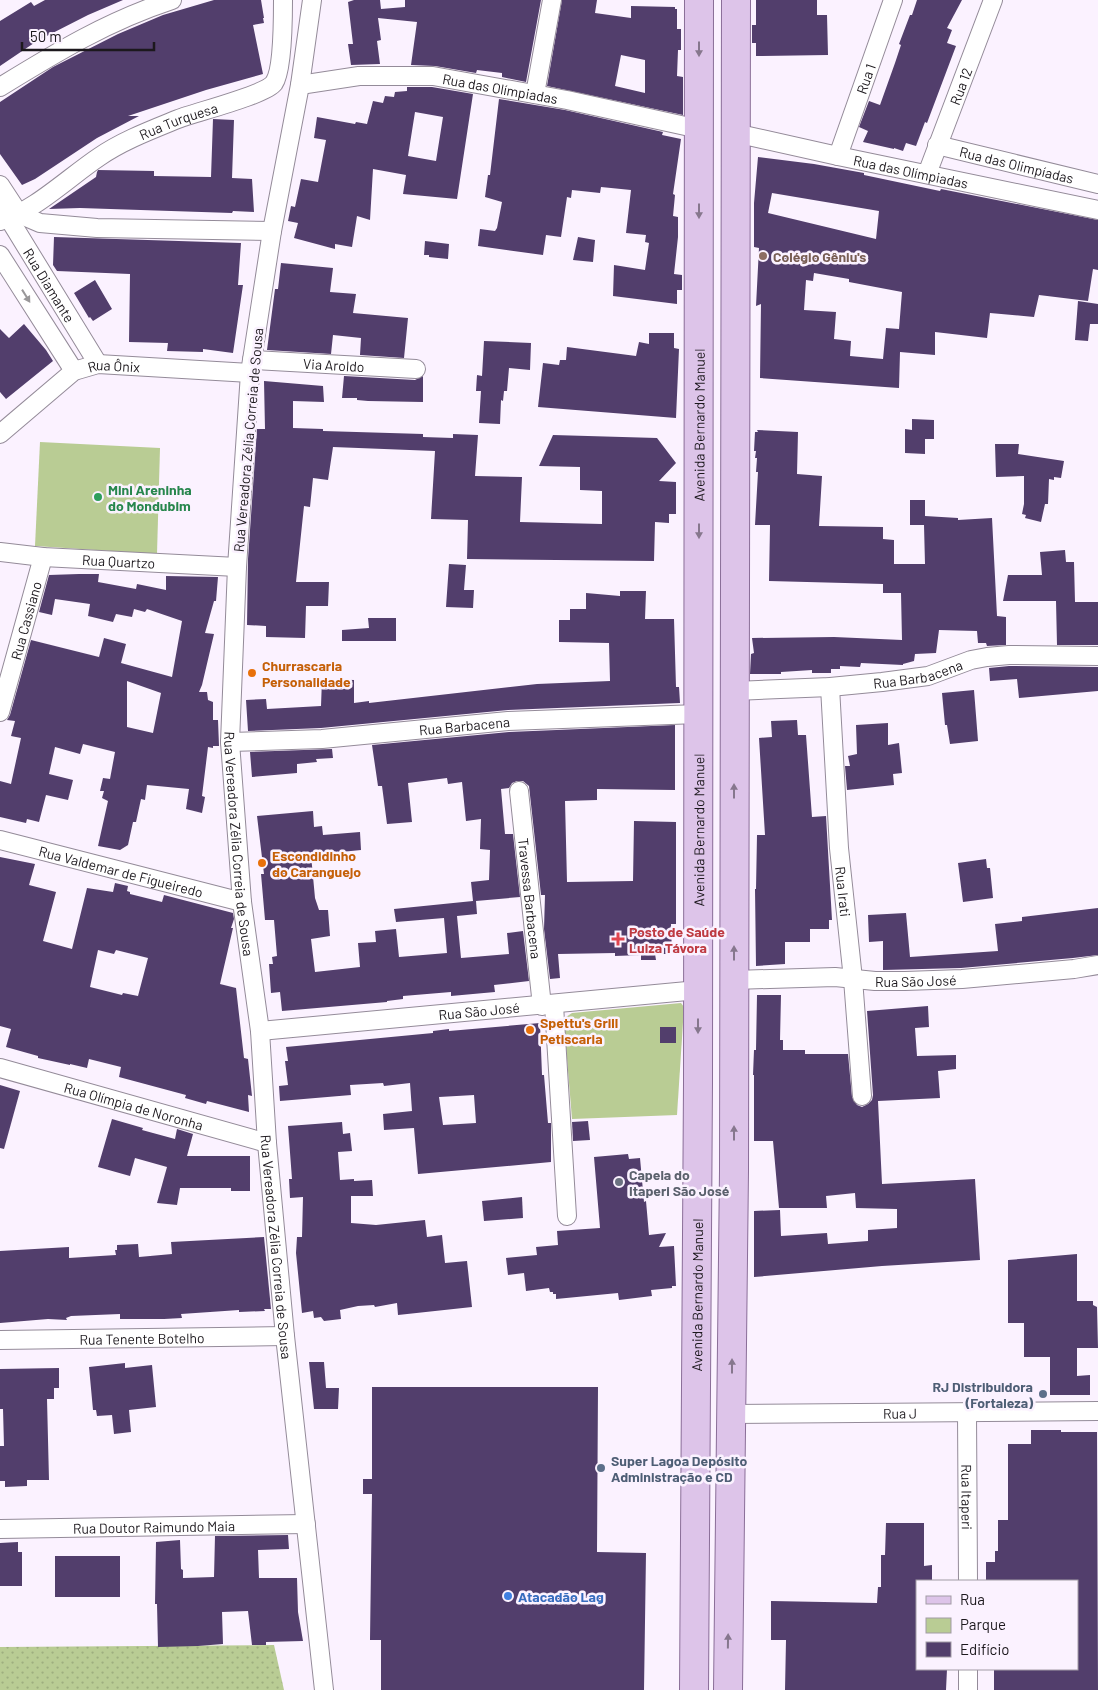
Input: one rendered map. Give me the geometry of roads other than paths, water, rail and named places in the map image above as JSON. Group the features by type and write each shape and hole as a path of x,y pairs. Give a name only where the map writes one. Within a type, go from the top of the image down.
{"main road":[{"name":"Avenida Bernardo Manuel","path":"694,1690 698,990 699,0"},
{"path":"728,1690 734,1206 736,0"},
{"path":"699,314 736,318"},
{"path":"698,353 735,355"},
{"path":"697,1170 734,1170"},
{"path":"697,1208 734,1206"}],"street":[{"path":"0,87 86,35 108,24 172,0"},
{"name":"Rua Turquesa","path":"7,215 100,156 180,118 261,92 274,83 278,69 283,27 283,0"},
{"name":"Rua Vereadora Zélia Correia de Sousa","path":"312,0 300,85 272,231 251,367 237,567 230,742 242,902 260,1031 267,1143 285,1336 324,1690"},
{"path":"535,94 552,0"},
{"name":"Rua 1","path":"838,156 893,0"},
{"name":"Rua 12","path":"927,174 993,0"},
{"name":"Rua das Olímpiadas","path":"300,85 359,76 433,76 535,94 699,129"},
{"name":"Rua das Olímpiadas","path":"735,133 1093,209 1093,183"},
{"name":"Rua das Olimpíadas","path":"937,145 1093,183"},
{"path":"0,185 7,215 40,223 97,228 272,231"},
{"name":"Rua Diamante","path":"7,215 98,364"},
{"name":"Rua Diamante","path":"0,255 74,371"},
{"name":"Rua Ônix","path":"0,434 74,371 98,364 251,367"},
{"name":"Via Aroldo","path":"251,367 416,369"},
{"name":"Rua Quartzo","path":"0,552 43,557 237,567"},
{"name":"Rua Cassiano","path":"0,712 43,557"},
{"name":"Rua Barbacena","path":"734,691 830,687 928,676 971,660 987,657 1009,655 1098,656"},
{"name":"Rua Irati","path":"830,687 838,848 853,979 862,1096"},
{"name":"Rua Barbacena","path":"230,742 322,738 508,721 698,714"},
{"name":"Travessa Barbacena","path":"520,791 548,1005 567,1216"},
{"name":"Rua Valdemar de Figueiredo","path":"0,840 242,902"},
{"name":"Rua São José","path":"734,980 835,977 905,981 962,979 1074,969 1098,965"},
{"name":"Rua São José","path":"260,1031 698,990"},
{"name":"Rua Olímpia de Noronha","path":"0,1068 267,1143"},
{"name":"Rua Tenente Botelho","path":"0,1340 285,1336"},
{"name":"Rua J","path":"732,1414 1098,1411"},
{"name":"Rua Itaperi","path":"967,1413 968,1580"},
{"name":"Rua Doutor Raimundo Maia","path":"0,1529 306,1524"},
{"path":"968,1670 968,1690"}],"place":[{"name":"Colégio Gêniu's","path":"763,256"},
{"name":"Mini Areninha do Mondubim","path":"98,497"},
{"name":"Churrascaria Personalidade","path":"252,673"},
{"name":"Escondidinho do Caranguejo","path":"262,863"},
{"name":"Posto de Saúde Luiza Távora","path":"618,939"},
{"name":"Spettu's Grill Petiscaria","path":"530,1030"},
{"name":"Capela do Itaperi São José","path":"619,1182"},
{"name":"RJ Distribuidora (Fortaleza)","path":"1043,1394"},
{"name":"Super Lagoa Depósito Administração e CD","path":"601,1468"},
{"name":"Atacadão Lag","path":"508,1596"}]}
